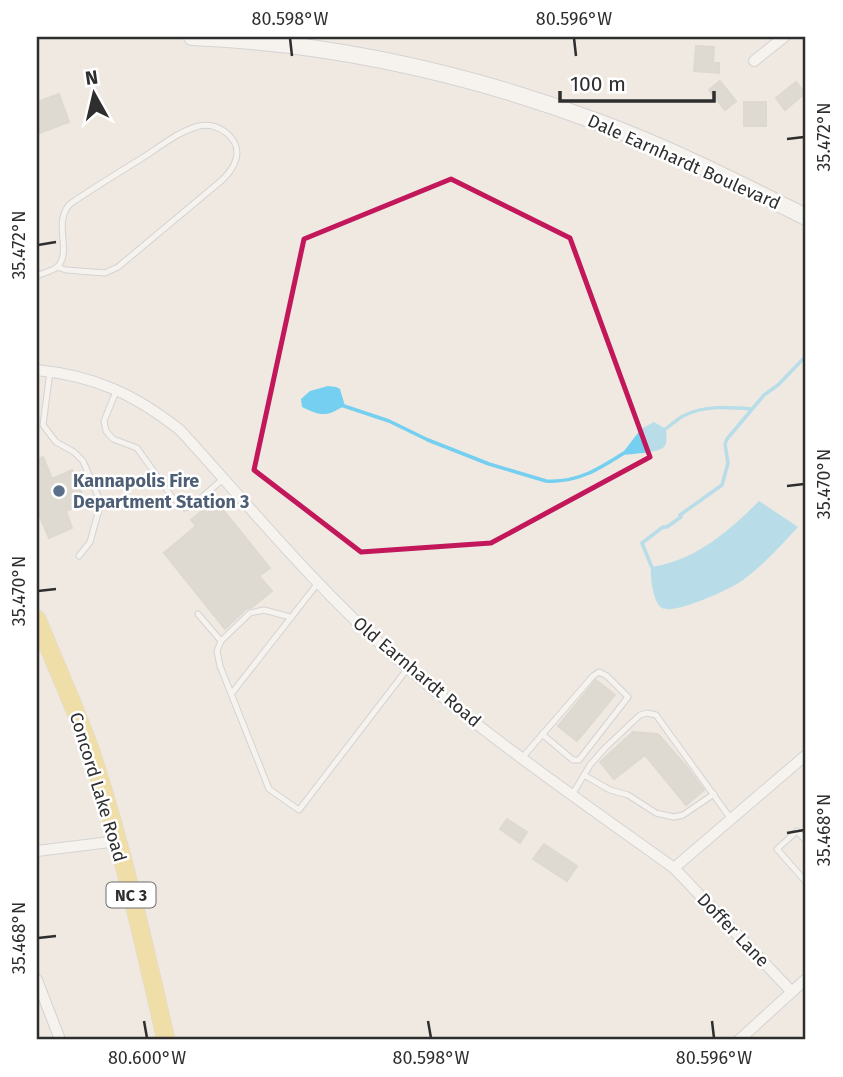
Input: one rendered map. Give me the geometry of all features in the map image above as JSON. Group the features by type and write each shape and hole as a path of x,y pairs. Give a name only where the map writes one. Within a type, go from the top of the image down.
{"main road":[{"name":"Dale Earnhardt Boulevard","path":"192,37 326,50 426,69 515,93 599,122 694,162 806,217"},
{"name":"Concord Lake Road","path":"37,619 43,651 75,709 118,841 166,1040"}],"street":[{"path":"754,61 784,37"},
{"name":"Old Earnhardt Road","path":"37,370 73,375 117,390 151,409 180,430 318,583 408,668 522,758 674,868"},
{"path":"674,868 806,755"},
{"path":"37,851 118,841"},
{"name":"Doffer Lane","path":"674,868 792,992"},
{"path":"740,1040 806,979"},
{"path":"37,980 59,1037"}],"lane":[{"path":"37,276 57,267 62,258 64,249 61,224 63,211 69,204 180,133 201,125 217,128 229,135 236,146 237,158 231,170 118,267 105,273 57,267"},
{"path":"50,372 43,425 56,442 74,452 83,461 100,506 90,542 79,556"},
{"path":"117,390 104,421 106,431 113,439 137,447 177,502 185,508 193,505 223,478"},
{"path":"232,693 318,583"},
{"path":"290,617 264,610 250,613 221,641 218,651 220,666 269,789 299,810 408,668"},
{"path":"198,614 221,641"},
{"path":"522,758 542,734 593,676 599,673 607,676 628,697 579,760 573,760 542,734"},
{"path":"572,795 605,748 640,715 653,713 732,819"},
{"path":"584,775 610,790 628,795 652,811 674,817 683,815 714,794"},
{"path":"806,841 797,831 777,849 806,882"}],"highlighted area":[{"path":"451,179 570,238 650,457 491,543 361,552 254,470 304,239"}],"water":[{"path":"328,386 340,389 345,406 325,414 302,407 301,399 310,391"},
{"path":"654,422 666,429 664,447 650,452 621,455 641,429"},
{"path":"759,501 798,527 765,562 737,584 678,608 662,608 656,601 651,567 667,564 697,551 736,523"}],"building":[{"path":"696,46 714,47 713,63 719,63 719,73 694,71"},
{"path":"720,81 736,101 725,110 709,90"},
{"path":"796,82 805,93 785,110 776,98"},
{"path":"59,94 69,122 37,134 37,102"},
{"path":"744,102 766,102 766,126 744,126"},
{"name":"Kannapolis Fire Department Station 3","path":"43,457 52,479 72,470 86,503 66,511 72,528 49,538 37,510 37,460"},
{"path":"215,500 270,568 259,576 272,591 246,609 225,629 164,553 196,526 191,520"},
{"path":"596,680 615,695 577,741 558,726"},
{"path":"633,732 658,734 704,790 686,805 645,755 614,779 600,762"},
{"path":"507,819 527,832 520,843 500,829"},
{"path":"544,844 577,866 567,881 533,859"}],"waterway":[{"path":"653,570 642,543 722,485 728,463 725,444 727,439 764,395 778,385 806,356"},
{"path":"341,405 389,421 489,464 546,481 578,477 624,453"},
{"path":"664,430 683,416 699,410 725,407 751,409"}],"place":[{"name":"Kannapolis Fire Department Station 3","path":"59,491"}]}
